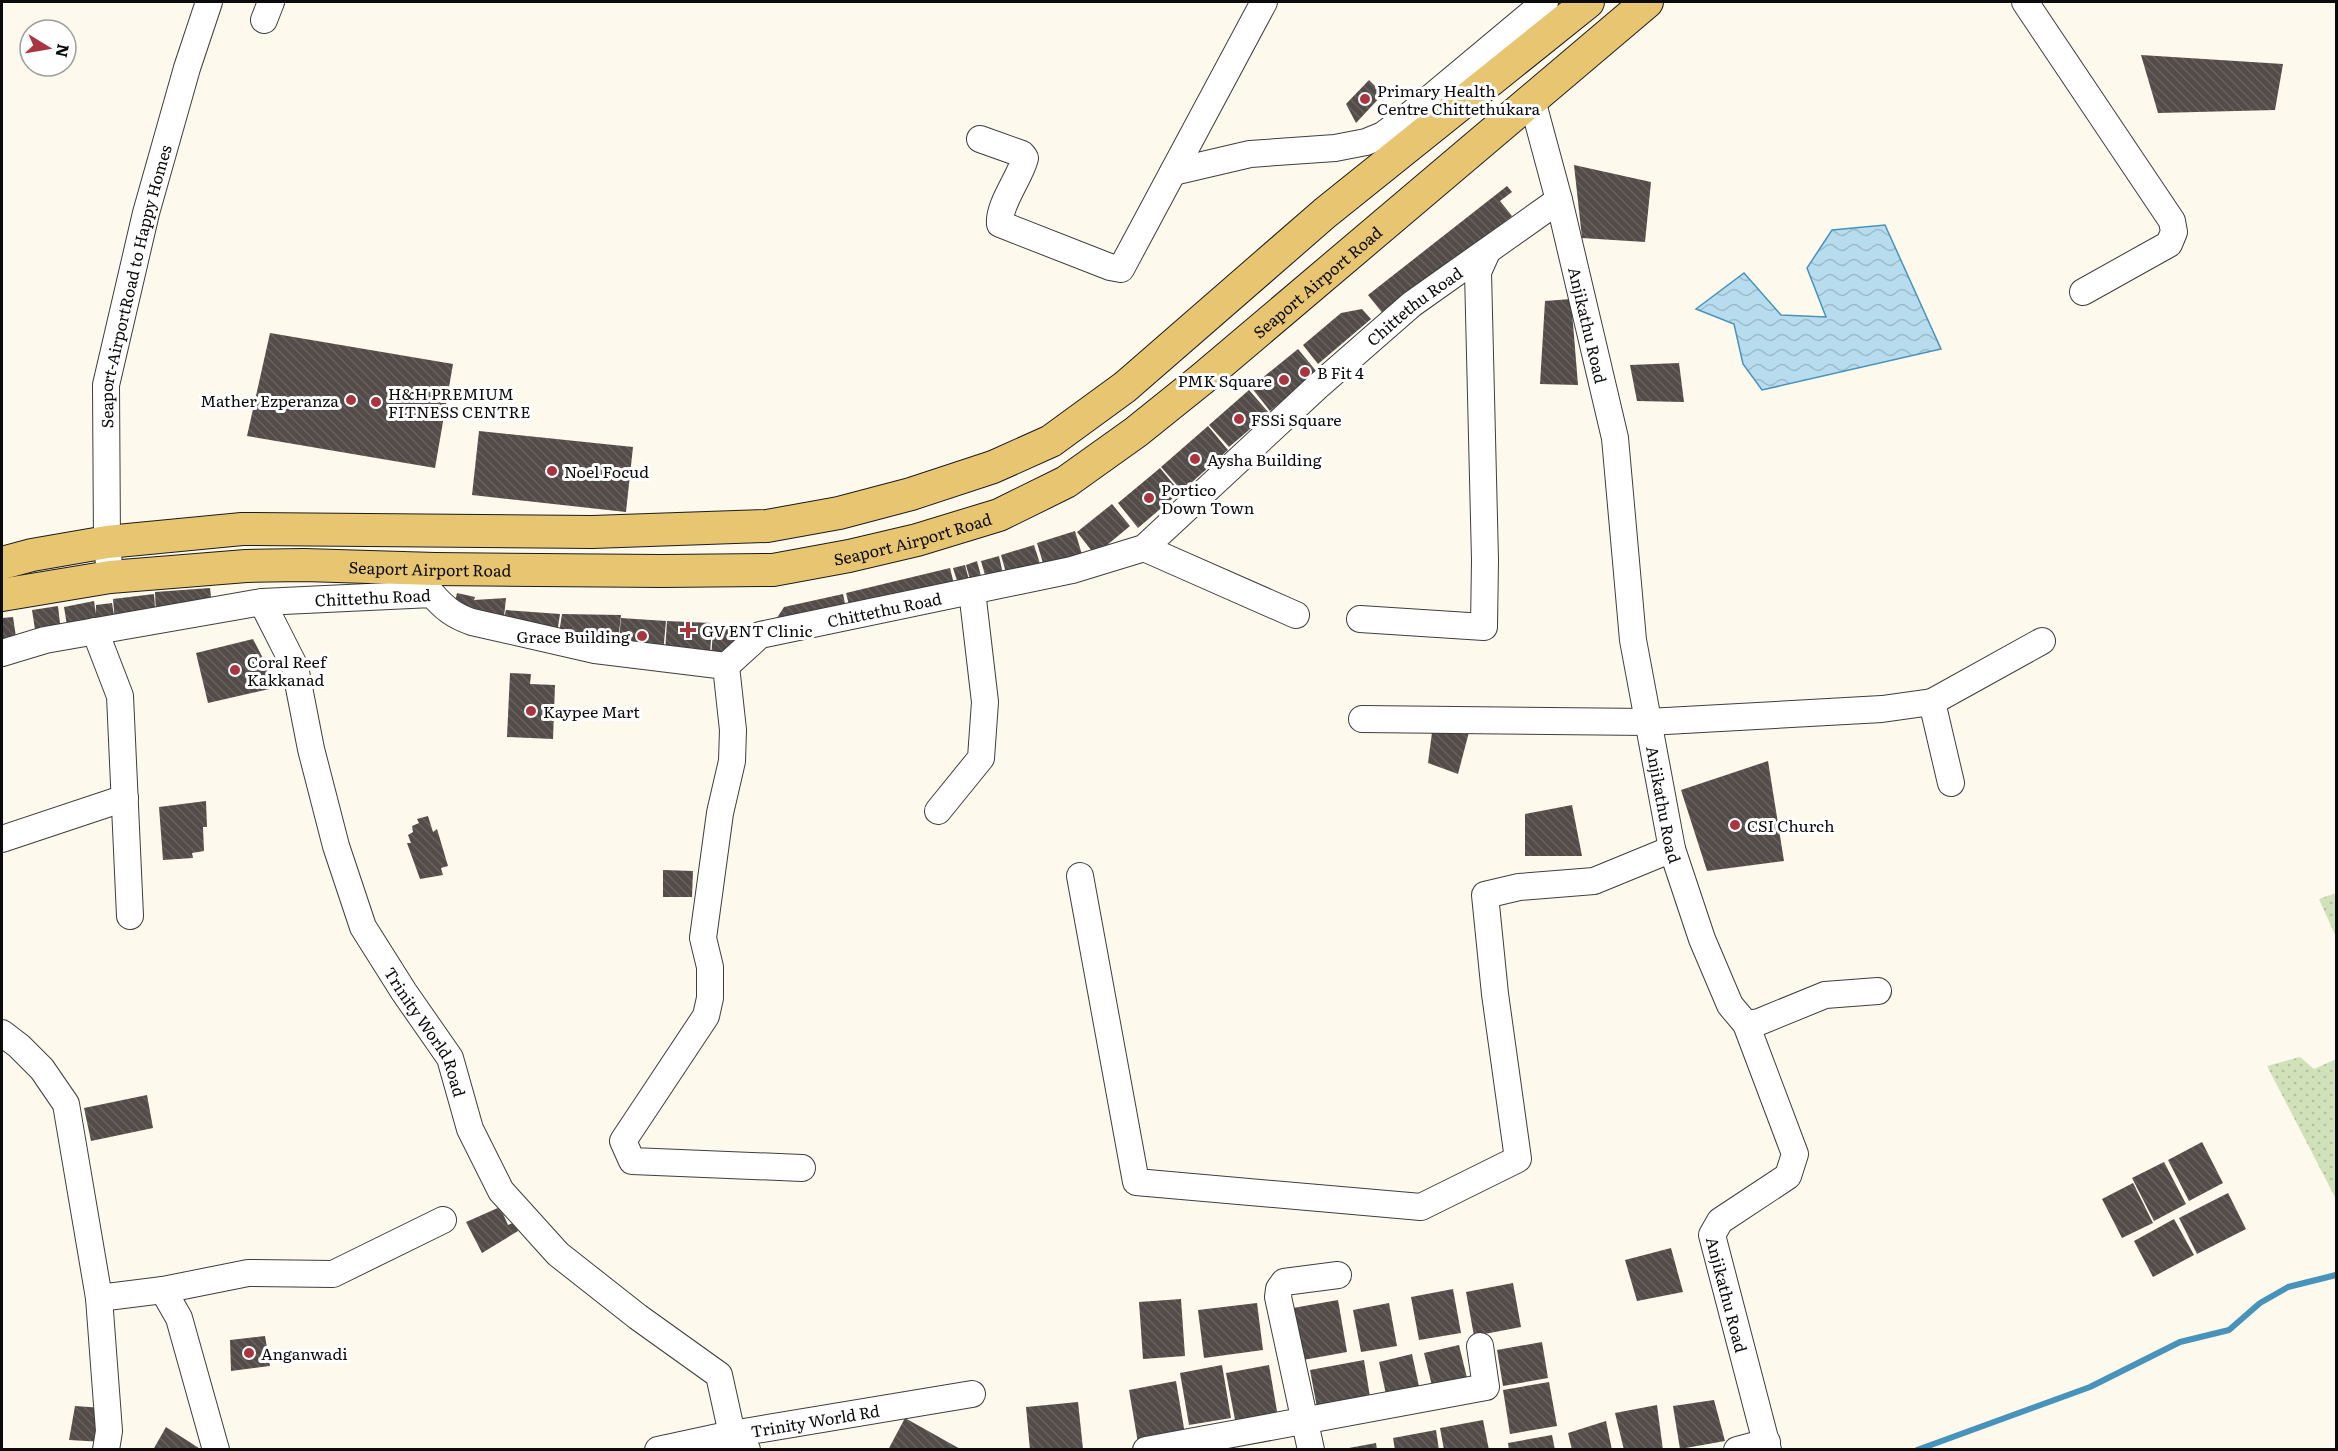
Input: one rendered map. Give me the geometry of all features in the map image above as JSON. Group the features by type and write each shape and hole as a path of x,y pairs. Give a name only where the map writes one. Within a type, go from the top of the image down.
{"main road":[{"path":"2,563 32,555 107,542 242,529 592,532 767,525 839,513 911,494 993,467 1051,441 1125,387 1325,213 1588,2"},
{"name":"Seaport Airport Road","path":"2,595 110,578 246,566 304,565 433,582 773,570 917,540 999,515 1066,482 1136,432 1212,371 1647,2"},
{"path":"433,582 436,531"}],"street":[{"name":"Seaport-AirportRoad to Happy Homes","path":"110,578 107,542 106,385 146,213 187,68 209,2"},
{"path":"980,139 1022,154 1025,158 1006,202 1000,224 1118,270 1125,266 1264,2"},
{"path":"1173,172 1250,154 1335,148 1366,142 1383,135 1545,2"},
{"path":"2025,2 2172,221 2174,232 2169,244 2083,292"},
{"name":"Anjikathu Road","path":"1532,100 1559,200 1615,438 1633,640 1672,849 1702,939 1730,1005 1746,1023 1795,1155 1788,1176 1720,1221 1712,1235 1768,1446"},
{"name":"Chittethu Road","path":"2,653 45,640 262,602 433,582 443,607 456,617 472,622 595,650 726,666 760,635 1072,570 1144,548 1317,387 1412,304 1559,200"},
{"path":"1360,619 1484,627 1485,537 1478,272 1487,252"},
{"path":"1144,548 1296,615"},
{"path":"938,811 981,758 985,702 972,591"},
{"name":"Trinity World Road","path":"262,602 295,667 311,749 336,846 363,927 404,992 450,1058 470,1129 501,1191 558,1254 638,1317 719,1375 739,1442"},
{"path":"95,631 120,696 130,916"},
{"path":"1362,719 1648,722 1882,709 1932,702 2042,641"},
{"path":"726,666 733,740 732,761 720,813 702,939 710,967 710,998 706,1016 623,1141 632,1161 802,1168"},
{"path":"1932,702 1951,783"},
{"path":"2,839 125,798"},
{"path":"1080,876 1136,1182 1422,1207 1518,1159 1495,994 1485,895 1519,887 1594,881 1672,849"},
{"path":"1746,1023 1760,1022 1825,995 1878,991"},
{"path":"2,1033 42,1069 66,1104 99,1298 109,1431 106,1449"},
{"path":"99,1298 163,1290 248,1273 333,1274 443,1220"},
{"path":"1311,1449 1278,1297 1279,1289 1284,1282 1338,1275"},
{"path":"163,1290 179,1318 216,1449"},
{"path":"1146,1449 1486,1387 1480,1346"},
{"name":"Trinity World Rd","path":"658,1449 739,1442 972,1394"},
{"path":"1737,1449 1768,1446"}],"green space":[{"path":"2336,893 2336,937 2319,899"},
{"path":"2300,1057 2314,1069 2336,1059 2336,1199 2267,1066"}],"water":[{"path":"1885,225 1941,349 1762,390 1743,364 1734,324 1696,309 1744,273 1781,315 1826,317 1807,268 1832,230"}],"building":[{"path":"2141,55 2283,64 2275,110 2158,113"},
{"name":"Primary Health Centre Chittethukara","path":"1369,80 1383,94 1356,123 1346,104"},
{"path":"1574,165 1651,182 1645,242 1582,238"},
{"path":"1507,186 1512,192 1500,201 1512,216 1384,315 1368,295"},
{"path":"1571,299 1578,385 1540,384 1545,301"},
{"path":"1362,309 1371,319 1318,364 1303,345 1341,313"},
{"name":"Mather Ezperanza","path":"270,333 453,364 435,468 247,436"},
{"name":"PMK Square","path":"1298,349 1317,372 1270,411 1251,387"},
{"path":"1679,363 1684,402 1637,401 1630,365"},
{"name":"FSSi Square","path":"1249,390 1269,413 1229,447 1209,425"},
{"name":"Aysha Building","path":"1208,426 1228,450 1182,491 1161,467"},
{"name":"Noel Focud","path":"479,431 633,447 626,512 472,495"},
{"name":"Portico Down Town","path":"1160,468 1180,492 1138,528 1118,503"},
{"path":"1112,504 1130,526 1095,555 1077,532"},
{"path":"1075,531 1083,558 1045,570 1037,543"},
{"path":"1034,545 1042,570 1008,580 1001,555"},
{"path":"999,556 1004,578 987,582 981,561"},
{"path":"977,561 982,580 971,583 966,565"},
{"path":"965,565 970,584 959,587 953,568"},
{"path":"950,568 955,588 851,613 846,593"},
{"path":"210,588 212,606 156,615 155,592"},
{"path":"457,593 475,597 474,600 506,598 504,617 473,608 472,611 454,607"},
{"path":"154,594 156,619 68,632 64,607 94,601 96,614 96,605 112,603 115,621 113,599"},
{"path":"843,594 847,613 771,627 784,607"},
{"path":"58,606 61,632 36,636 32,610"},
{"path":"506,610 560,614 556,640 502,625"},
{"path":"562,614 621,615 617,651 558,640"},
{"path":"13,617 17,644 2,647 2,618"},
{"name":"Grace Building","path":"621,618 666,621 663,653 618,651"},
{"path":"667,621 712,623 710,655 665,653"},
{"path":"733,625 739,627 740,630 753,629 751,636 711,659 713,631 724,631 726,627"},
{"name":"Coral Reef Kakkanad","path":"253,639 278,687 208,703 196,653"},
{"name":"Kaypee Mart","path":"510,673 531,674 530,684 555,685 553,739 507,737"},
{"path":"1433,725 1469,732 1458,774 1428,763"},
{"name":"CSI Church","path":"1768,761 1784,861 1707,871 1681,790"},
{"path":"206,801 207,827 203,827 204,851 192,853 193,858 163,860 159,807"},
{"path":"1572,805 1582,856 1525,856 1525,814"},
{"path":"428,816 433,832 437,829 448,866 441,868 443,875 420,879 407,843 411,843 408,835 413,832 412,826 419,823 417,819"},
{"path":"663,870 693,871 692,897 663,897"},
{"path":"147,1095 153,1128 91,1141 84,1108"},
{"path":"2202,1142 2223,1183 2189,1201 2168,1160"},
{"path":"2164,1162 2186,1204 2154,1221 2132,1178"},
{"path":"2133,1183 2153,1223 2122,1238 2102,1199"},
{"path":"2228,1193 2246,1229 2197,1254 2179,1218"},
{"path":"500,1207 508,1225 515,1222 518,1231 482,1253 466,1222"},
{"path":"2174,1219 2194,1255 2153,1277 2134,1241"},
{"path":"1671,1248 1683,1292 1637,1301 1625,1260"},
{"path":"1513,1283 1521,1327 1474,1336 1466,1292"},
{"path":"1453,1289 1461,1333 1419,1340 1411,1297"},
{"path":"1181,1299 1185,1356 1143,1359 1139,1302"},
{"path":"1338,1300 1347,1352 1303,1360 1293,1308"},
{"path":"1257,1303 1263,1350 1204,1358 1198,1310"},
{"path":"1389,1303 1397,1346 1361,1352 1353,1310"},
{"name":"Anganwadi","path":"265,1336 270,1366 231,1371 230,1340"},
{"path":"1542,1342 1548,1378 1503,1386 1497,1350"},
{"path":"1459,1345 1468,1382 1433,1390 1424,1353"},
{"path":"1412,1354 1420,1391 1387,1399 1379,1362"},
{"path":"1364,1360 1371,1403 1318,1413 1310,1370"},
{"path":"1222,1365 1231,1418 1189,1425 1180,1373"},
{"path":"1269,1365 1278,1417 1236,1425 1226,1373"},
{"path":"1176,1381 1185,1434 1138,1443 1129,1390"},
{"path":"1549,1382 1557,1426 1510,1434 1503,1390"},
{"path":"1714,1400 1725,1441 1680,1449 1673,1406"},
{"path":"1078,1402 1083,1449 1030,1450 1026,1407"},
{"path":"1657,1405 1663,1450 1624,1450 1615,1413"},
{"path":"75,1406 103,1408 104,1442 69,1440"},
{"path":"905,1418 962,1450 888,1450"},
{"path":"1483,1420 1489,1450 1444,1450 1440,1428"},
{"path":"1606,1421 1612,1450 1572,1450 1568,1433"},
{"path":"166,1427 202,1450 153,1450"},
{"path":"1436,1430 1439,1450 1395,1450 1393,1438"},
{"path":"1552,1435 1555,1450 1509,1450 1508,1443"},
{"path":"1376,1443 1377,1450 1349,1450 1349,1448"}],"waterway":[{"path":"1917,1450 2090,1387 2180,1342 2229,1330 2260,1303 2288,1287 2336,1275"}],"place":[{"name":"Primary Health Centre Chittethukara","path":"1365,99"},
{"name":"B Fit 4","path":"1305,372"},
{"name":"PMK Square","path":"1284,380"},
{"name":"Mather Ezperanza","path":"351,400"},
{"name":"H&H PREMIUM FITNESS CENTRE","path":"376,402"},
{"name":"FSSi Square","path":"1239,419"},
{"name":"Aysha Building","path":"1195,459"},
{"name":"Noel Focud","path":"552,471"},
{"name":"Portico Down Town","path":"1149,498"},
{"name":"GV ENT Clinic","path":"688,630"},
{"name":"Grace Building","path":"642,636"},
{"name":"Coral Reef Kakkanad","path":"235,670"},
{"name":"Kaypee Mart","path":"531,711"},
{"name":"CSI Church","path":"1735,825"},
{"name":"Anganwadi","path":"249,1353"}]}
